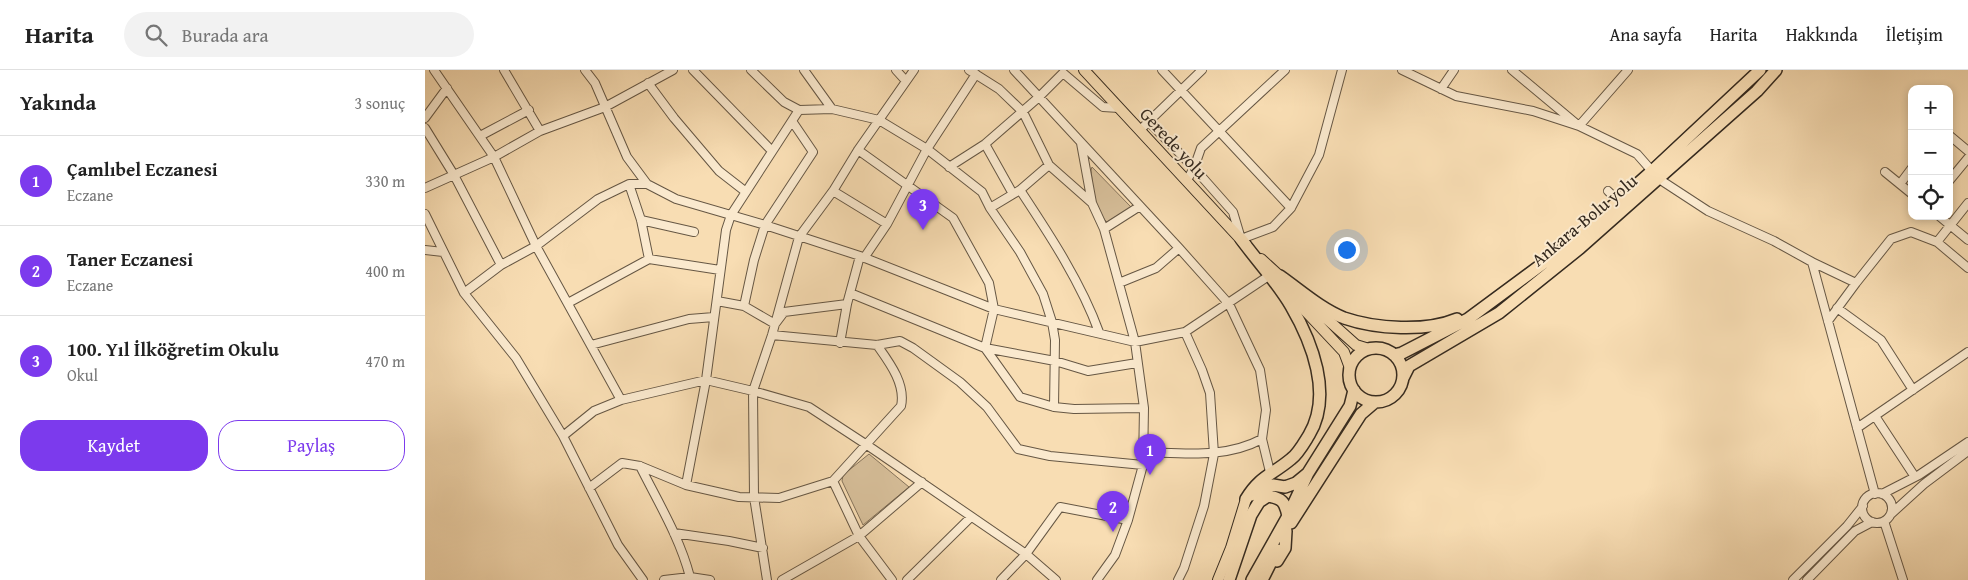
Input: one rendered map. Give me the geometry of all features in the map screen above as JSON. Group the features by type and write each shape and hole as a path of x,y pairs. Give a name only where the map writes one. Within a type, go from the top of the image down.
{"highway":[{"name":"Ankara-Bolu yolu","path":"1403,378 1409,366 1499,313 1580,248 1656,175 1760,70"},
{"name":"Ankara-Bolu yolu","path":"1394,355 1403,353 1432,338 1468,319 1484,308 1572,242 1618,201 1656,175 1757,91 1776,70"},
{"path":"1241,239 1274,275 1306,336 1314,356 1318,378 1319,408 1310,434 1293,458 1270,472 1252,488 1246,499"},
{"path":"1274,275 1344,318 1379,326 1415,327 1446,324 1484,308"},
{"path":"1378,348 1394,355 1399,361 1403,378 1396,392 1383,401 1375,402 1359,396 1354,390 1350,383 1350,368 1357,356 1369,349 1378,348"},
{"path":"1252,580 1288,516 1308,473 1350,406 1354,390"},
{"path":"1262,580 1286,531 1361,414 1375,402"},
{"path":"1246,499 1273,485 1285,486 1296,483 1308,473"},
{"path":"1229,580 1251,515 1259,502 1268,496 1278,497 1285,503 1288,516"},
{"path":"1267,580 1285,548 1286,531"}],"main road":[{"name":"Gerede yolu","path":"1084,70 1241,239"},
{"path":"1274,275 1356,345 1369,349"},
{"path":"1274,275 1344,352 1350,368"},
{"path":"1218,580 1231,548 1246,499"}],"street":[{"path":"504,70 540,131"},
{"path":"585,70 595,82 627,157 647,184 676,199 765,225 862,257 994,310 1099,332 1135,342 1185,332 1274,275"},
{"path":"425,188 494,157 540,131 605,107 673,70"},
{"path":"693,70 772,151"},
{"path":"751,70 784,102 799,110 832,109 879,120 927,149 982,192 990,208 1020,252 1043,294 1052,322 1055,340 1054,407"},
{"path":"804,70 832,109"},
{"path":"896,70 907,81"},
{"path":"767,580 754,497 753,390 772,334 799,237 833,191 858,150 914,70"},
{"path":"1014,70 1229,304 1260,370 1266,410 1262,439 1270,472"},
{"path":"1162,70 1291,208"},
{"path":"1140,130 1202,70"},
{"path":"1187,180 1194,168 1201,148 1285,70"},
{"path":"1148,121 1194,168 1233,212 1241,239 1273,227 1291,208 1319,155 1342,70"},
{"path":"1402,70 1456,96 1533,111 1579,126 1637,154 1656,175 1707,211 1774,241 1856,283"},
{"path":"1441,89 1453,70"},
{"path":"1512,70 1579,126"},
{"path":"1579,126 1628,70"},
{"path":"436,71 494,157 536,246 621,400"},
{"path":"840,343 847,304 862,257 887,224 927,149 972,72 999,89 1023,112 1049,165 1092,203"},
{"path":"949,167 985,144 1023,112 1063,73 1103,108 1119,108"},
{"path":"648,83 674,118 719,170 746,192"},
{"path":"425,118 447,88"},
{"path":"480,136 529,110"},
{"path":"686,485 706,380 717,301 719,270 726,230 731,215 799,110"},
{"path":"744,306 754,260 765,225 813,152 792,121"},
{"path":"425,128 454,175 501,265"},
{"path":"1953,139 1968,150"},
{"path":"1081,143 1092,203 1104,229 1135,342 1144,408 1143,465 1128,520 1115,555 1097,580"},
{"path":"985,144 1016,192 1053,239 1094,317 1099,332"},
{"path":"858,150 953,218 989,283 994,310 985,348 1020,397 1054,407 1075,409 1144,408"},
{"path":"1953,176 1968,158"},
{"path":"990,208 1016,192 1049,165"},
{"path":"1885,172 1908,191"},
{"path":"1900,184 1908,173"},
{"path":"464,293 501,265 536,246 598,199 629,184 647,184"},
{"path":"629,184 641,220 649,259"},
{"path":"833,191 887,224"},
{"path":"1608,191 1618,201"},
{"path":"1937,242 1968,203"},
{"path":"1104,229 1140,206"},
{"path":"425,214 464,293 516,358 563,436 618,545 643,580"},
{"path":"641,220 694,232"},
{"path":"1944,220 1968,240"},
{"path":"1828,321 1891,239 1911,232 1937,242 1968,268"},
{"path":"1119,283 1156,268 1179,248"},
{"path":"425,250 443,252"},
{"path":"568,303 649,259 719,270"},
{"path":"1812,262 1857,428 1878,494 1889,500 1892,510 1891,514"},
{"path":"850,293 985,348 1055,361 1088,371 1137,363"},
{"path":"717,301 744,306 775,324"},
{"path":"775,324 785,312 847,304"},
{"path":"1837,308 1881,340 1913,390"},
{"path":"591,345 689,319 714,318"},
{"path":"1178,580 1184,568 1204,506 1214,454 1210,393 1185,332"},
{"path":"772,334 840,343 877,345 900,341 913,348 960,382 987,407 1018,449 1050,456 1143,465"},
{"path":"589,488 622,463 640,466 686,485 739,498 779,498 833,482 901,406 903,398 891,365 877,345"},
{"path":"1857,428 1968,352"},
{"path":"563,436 594,411 621,400 706,380 753,390 809,407 867,444 1026,554 1056,580"},
{"path":"1875,416 1915,477"},
{"path":"1143,452 1214,454 1247,448 1262,439"},
{"path":"1793,580 1847,526 1867,498 1915,477 1968,442"},
{"path":"1807,580 1855,531 1872,522 1884,521 1924,484 1968,451"},
{"path":"640,466 673,533 690,576"},
{"path":"833,482 859,536 891,580"},
{"path":"782,580 859,536 922,482"},
{"path":"1863,506 1864,516 1872,522"},
{"path":"1001,580 1026,554 1060,507 1128,520"},
{"path":"907,580 971,517"},
{"path":"1884,521 1903,580"},
{"path":"673,533 763,548"},
{"path":"664,580 690,576 710,580"}],"shaded area":[{"path":"1092,167 1131,207 1107,222 1102,217 1094,198"},
{"path":"869,454 909,487 863,525 842,481 843,475"}],"place":[{"name":"100. Yıl İlköğretim Okulu","path":"923,230"},
{"name":"Çamlıbel Eczanesi","path":"1150,475"},
{"name":"Taner Eczanesi","path":"1113,532"}]}
